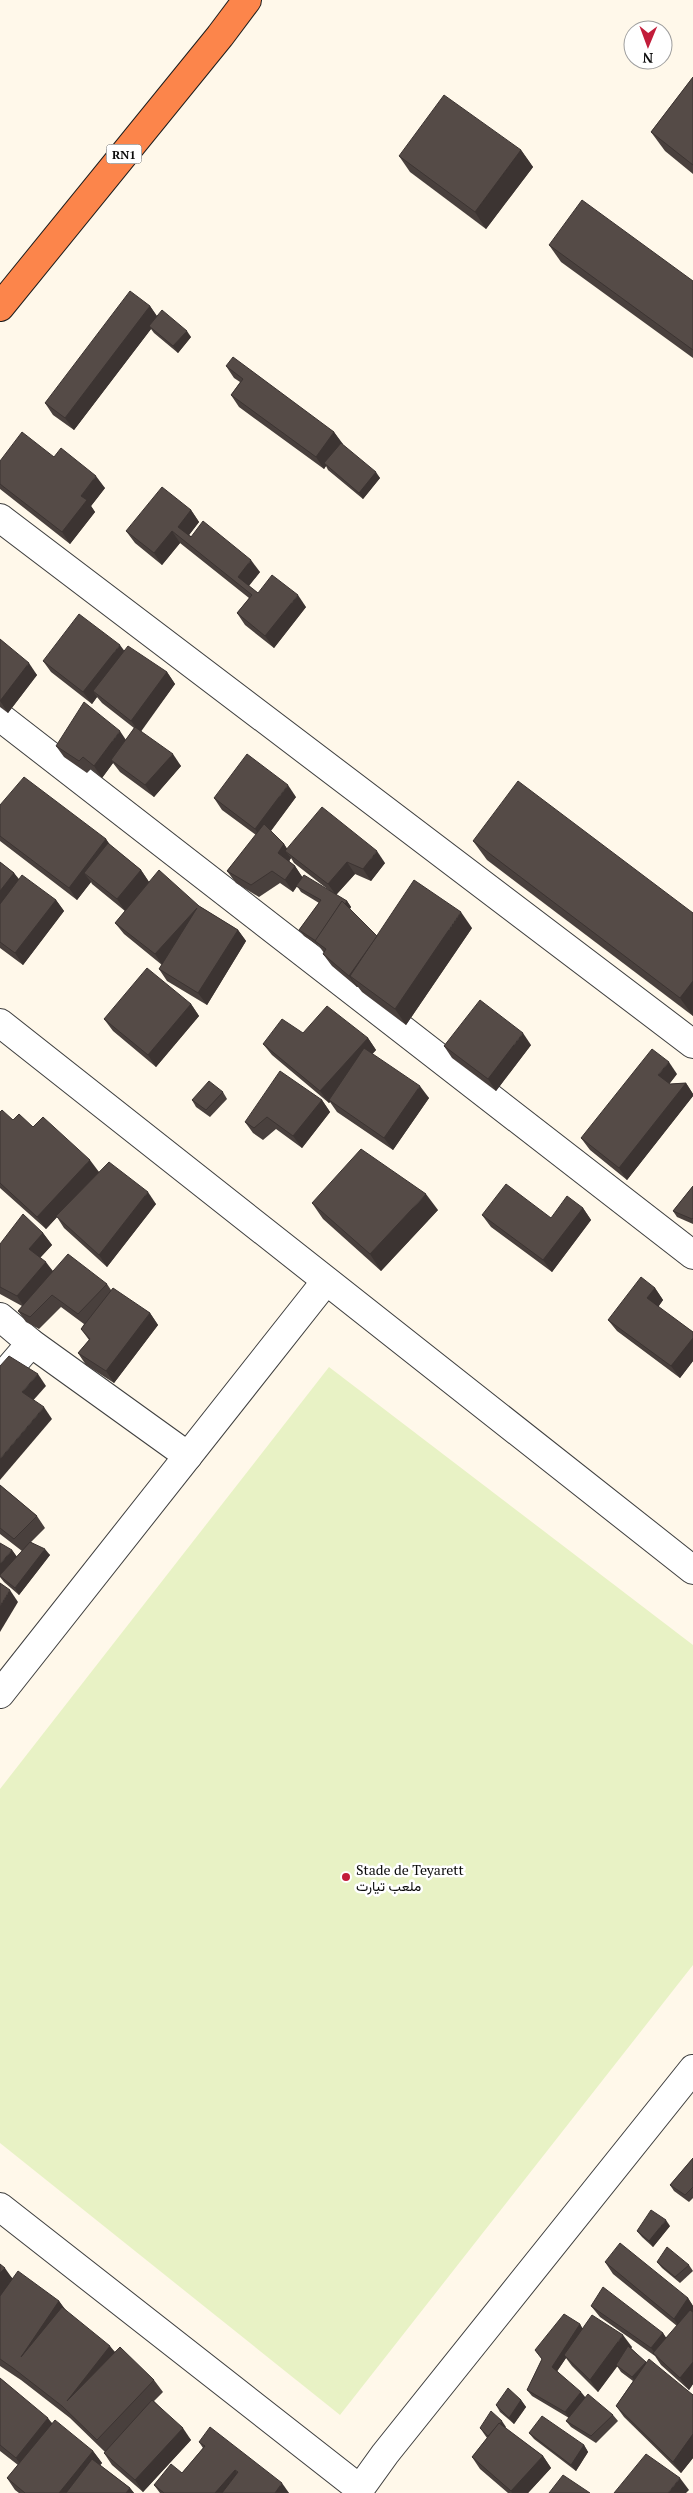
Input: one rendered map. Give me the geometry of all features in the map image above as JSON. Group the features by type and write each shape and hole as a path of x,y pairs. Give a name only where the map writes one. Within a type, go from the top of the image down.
{"highway":[{"name":"RN1","path":"0,307 220,36 247,0"}],"street":[{"path":"0,518 693,1044"},
{"path":"0,717 693,1255"},
{"path":"0,1022 693,1570"},
{"path":"0,1694 326,1281"},
{"path":"0,1317 31,1343 188,1456"},
{"path":"0,1379 31,1343"},
{"path":"0,2207 358,2491 385,2454 693,2069"}],"green space":[{"name":"Stade de Teyarett ملعب تيارت","path":"329,1367 693,1645 693,1965 340,2415 0,2143 0,1789"}],"building":[{"path":"693,77 693,165 651,132"},
{"path":"444,95 521,150 475,212 399,156"},
{"path":"582,200 693,281 693,350 549,245"},
{"path":"130,291 150,306 65,418 45,403"},
{"path":"162,310 187,331 173,346 149,326"},
{"path":"233,357 334,432 316,457 231,395 243,379 226,366"},
{"path":"22,432 54,457 61,448 96,476 81,496 87,500 62,532 0,484 0,461"},
{"path":"341,443 376,472 359,493 324,463"},
{"path":"162,487 191,510 178,527 191,537 203,521 251,560 238,577 258,593 272,575 298,595 265,636 237,613 252,595 172,531 154,553 126,531"},
{"path":"79,614 120,645 83,692 43,661"},
{"path":"0,639 29,663 0,701"},
{"path":"128,646 167,672 131,721 93,691"},
{"path":"84,702 120,731 94,766 83,757 79,761 56,746"},
{"path":"135,727 173,754 145,785 111,760"},
{"path":"247,754 288,785 255,829 214,798"},
{"path":"24,777 106,839 69,888 0,836 0,805"},
{"path":"518,781 693,913 693,981 680,998 473,841"},
{"path":"322,807 377,851 363,869 347,862 328,884 285,851"},
{"path":"264,824 284,844 278,853 295,866 285,880 272,871 251,885 227,871"},
{"path":"108,843 141,870 117,899 84,873"},
{"path":"0,862 14,873 0,891"},
{"path":"159,870 199,906 238,930 198,993 159,969 197,908 155,954 115,923"},
{"path":"22,875 56,900 15,953 0,942 0,904"},
{"path":"304,875 347,901 345,904 342,901 316,941 299,930 321,900 296,886"},
{"path":"414,880 461,912 395,1009 350,976"},
{"path":"342,901 377,936 349,976 323,954 326,949 315,941"},
{"path":"147,968 191,1004 148,1055 104,1019"},
{"path":"480,1000 523,1033 488,1079 444,1046"},
{"path":"327,1006 368,1038 320,1091 263,1044 282,1019 303,1033"},
{"path":"364,1048 420,1086 384,1138 329,1100"},
{"path":"652,1049 669,1062 658,1075 670,1084 686,1083 619,1168 581,1138"},
{"path":"280,1071 322,1100 293,1136 267,1117 254,1128 245,1122"},
{"path":"209,1081 223,1092 206,1110 192,1100"},
{"path":"2,1110 13,1120 19,1114 33,1127 43,1117 90,1160 37,1217 0,1183 0,1112"},
{"path":"361,1149 426,1194 370,1254 312,1203"},
{"path":"109,1162 148,1192 99,1255 56,1216"},
{"path":"506,1184 551,1218 567,1196 583,1208 543,1260 482,1215"},
{"path":"693,1186 693,1218 692,1219 673,1211"},
{"path":"23,1214 43,1233 29,1249 46,1262 17,1296 0,1287 0,1244"},
{"path":"68,1254 107,1284 78,1314 52,1295 30,1317 18,1311"},
{"path":"641,1277 655,1288 647,1298 693,1332 693,1338 671,1366 608,1320"},
{"path":"113,1288 150,1313 106,1371 78,1353 90,1339 81,1329"},
{"path":"9,1356 38,1374 22,1392 44,1407 0,1459 0,1366"},
{"path":"0,1485 37,1516 14,1539 0,1528"},
{"path":"30,1542 45,1549 15,1588 0,1575"},
{"path":"0,1543 12,1550 0,1564"},
{"path":"0,1583 10,1590 0,1606"},
{"path":"693,2158 693,2187 685,2195 670,2185"},
{"path":"651,2210 666,2220 649,2241 637,2231"},
{"path":"620,2243 688,2298 674,2319 605,2262"},
{"path":"667,2247 689,2265 675,2277 657,2262"},
{"path":"0,2264 5,2268 0,2273"},
{"path":"18,2271 59,2301 21,2357 62,2307 110,2346 67,2401 120,2347 154,2380 97,2440 62,2406 0,2359 0,2296"},
{"path":"603,2287 663,2333 651,2348 591,2306"},
{"path":"690,2310 693,2312 693,2362 680,2378 653,2353"},
{"path":"564,2314 580,2324 552,2367 581,2392 565,2412 527,2390 542,2359 535,2350"},
{"path":"592,2315 623,2335 590,2380 564,2355"},
{"path":"628,2346 646,2362 632,2377 616,2365"},
{"path":"649,2359 693,2395 693,2434 673,2462 616,2406"},
{"path":"0,2378 48,2418 16,2458 0,2445"},
{"path":"508,2388 521,2400 509,2418 496,2405"},
{"path":"588,2394 613,2415 591,2436 566,2421"},
{"path":"152,2400 183,2428 135,2480 104,2453"},
{"path":"491,2411 502,2421 488,2436 480,2428"},
{"path":"542,2416 584,2445 571,2465 529,2433"},
{"path":"55,2420 93,2451 59,2493 25,2493 7,2478"},
{"path":"499,2423 543,2456 511,2491 472,2457"},
{"path":"210,2427 282,2483 275,2493 222,2493 238,2472 235,2470 215,2493 164,2493 154,2485 171,2464 182,2473 205,2446 199,2442"},
{"path":"646,2454 680,2478 668,2493 614,2493"},
{"path":"92,2459 130,2488 126,2493 66,2493"},
{"path":"563,2475 590,2493 549,2493"}],"place":[{"name":"Stade de Teyarett ملعب تيارت","path":"346,1877"}]}
